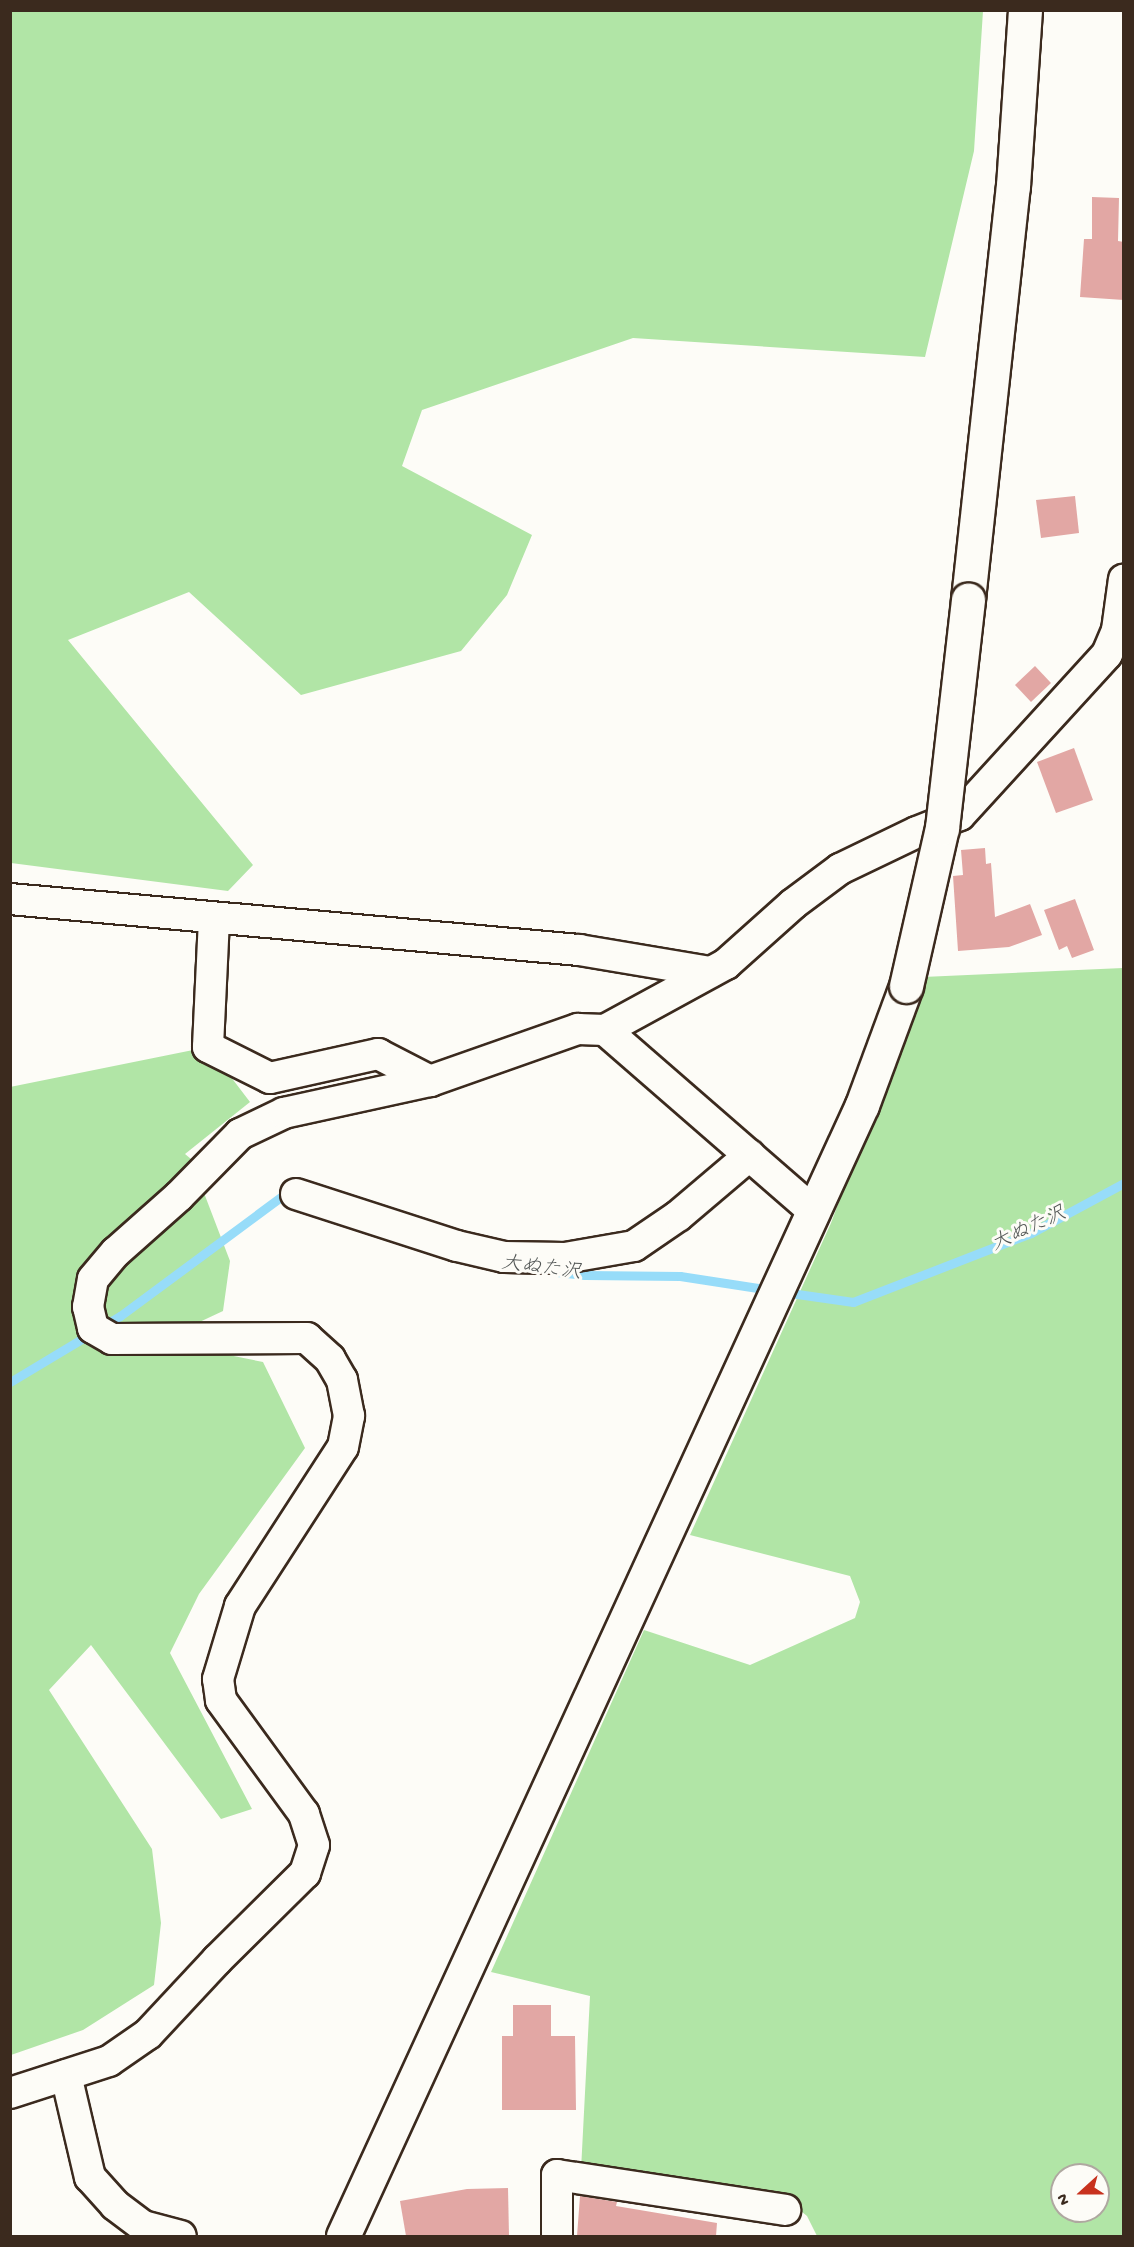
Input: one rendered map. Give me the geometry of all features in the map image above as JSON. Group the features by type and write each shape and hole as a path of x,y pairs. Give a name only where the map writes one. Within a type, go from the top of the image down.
{"street":[{"path":"343,2236 862,1105 906,987 942,828 1013,186 1025,10"},
{"path":"10,2093 109,2061 148,2034 217,1960 305,1873 314,1845 304,1814 221,1700 218,1679 240,1606 343,1447 349,1416 342,1380 330,1359 307,1338 112,1339 93,1328 88,1307 93,1280 116,1252 179,1196 240,1134 284,1113 430,1081 578,1029 605,1030 726,964 793,904 840,869 917,832 960,815 1107,654 1117,630 1124,579"},
{"path":"10,899 579,950 710,972"},
{"path":"214,919 208,1047 270,1078 378,1054 430,1081"},
{"path":"605,1030 813,1210"},
{"path":"296,1194 457,1246 504,1257 565,1258 634,1246 678,1216 750,1155"},
{"path":"66,2075 90,2177 115,2205 143,2226 181,2236"},
{"path":"557,2236 557,2175 785,2210"}],"green space":[{"path":"11,10 983,11 974,151 925,357 633,338 422,410 402,466 532,535 507,595 461,651 301,695 189,592 68,640 253,865 228,891 11,863"},
{"path":"1123,968 1123,2236 817,2236 807,2216 785,2198 581,2170 590,1996 491,1972 644,1630 750,1665 855,1618 860,1602 850,1576 690,1535 831,1223 923,977"},
{"path":"208,1047 250,1102 185,1154 191,1159 230,1261 223,1311 159,1341 263,1362 305,1448 199,1594 170,1653 252,1809 221,1819 91,1645 49,1690 152,1849 161,1923 154,1985 83,2030 11,2055 10,1087"}],"building":[{"path":"1092,197 1119,198 1118,241 1124,242 1124,300 1080,297 1084,239 1092,239"},
{"path":"1075,496 1079,533 1041,538 1036,500"},
{"path":"1035,666 1051,683 1031,702 1015,685"},
{"path":"1074,748 1093,800 1056,813 1037,762"},
{"path":"985,848 986,864 991,863 995,917 1030,904 1042,935 1009,947 958,951 953,876 963,875 961,850"},
{"path":"1075,899 1094,950 1072,958 1067,946 1059,950 1044,910"},
{"path":"513,2005 551,2005 551,2036 575,2036 576,2110 502,2110 502,2036 513,2036"},
{"path":"508,2188 509,2236 406,2236 400,2201 467,2189"},
{"path":"580,2196 617,2202 616,2206 717,2223 716,2236 577,2236"}],"waterway":[{"name":"大ぬた沢","path":"783,1292 853,1302 1031,1233 1124,1183"},
{"name":"大ぬた沢","path":"10,1382 120,1316 290,1190"},
{"name":"大ぬた沢","path":"557,1272 585,1275 680,1276 770,1290"}]}
